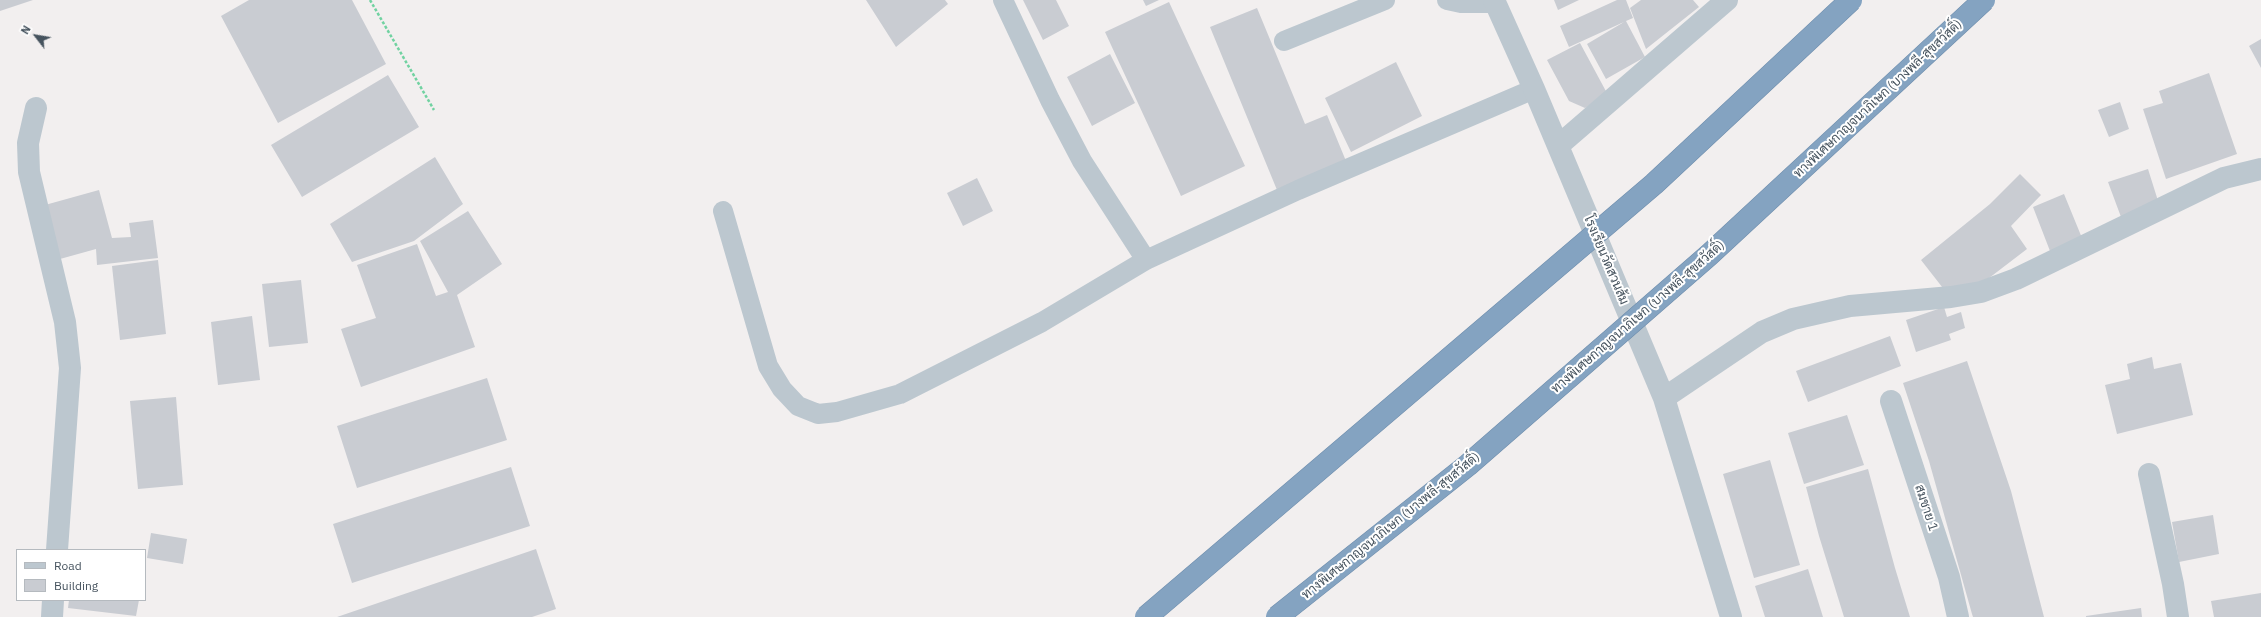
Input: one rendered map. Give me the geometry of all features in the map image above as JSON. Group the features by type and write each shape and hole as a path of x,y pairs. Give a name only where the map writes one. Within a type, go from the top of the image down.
{"highway":[{"path":"1146,617 1654,184 1851,0"},
{"name":"ทางพิเศษกาญจนาภิเษก (บางพลี-สุขสวัสดิ์)","path":"1278,617 1468,465 1697,266 1984,0"}],"street":[{"path":"1558,146 1727,0"},
{"name":"โรงเรียนวัดสวนส้ม","path":"1495,2 1534,89 1664,398 1731,617"},
{"path":"36,108 28,143 29,172 65,322 70,368 57,549"},
{"path":"1664,398 1762,332 1793,319 1850,306 1951,297 1981,292 2016,279 2224,178 2261,169"},
{"name":"สมชาย 1","path":"1891,401 1949,577 1958,617"},
{"path":"2149,474 2173,584 2178,617"},
{"path":"52,617 53,601"}],"lane":[{"path":"1003,0 1050,100 1082,161 1146,260"},
{"path":"1284,41 1385,0"},
{"path":"1447,0 1461,3 1495,2"},
{"path":"723,211 768,366 782,389 798,406 818,414 837,412 900,394 1042,322 1146,260 1298,190 1534,89"}],"path":[{"path":"370,0 434,110"}],"building":[{"path":"0,0 33,0 0,11"},
{"path":"249,0 352,0 386,64 278,123 221,16"},
{"path":"866,0 945,0 948,4 896,47"},
{"path":"1023,0 1056,0 1069,26 1043,40"},
{"path":"1143,0 1159,0 1146,6"},
{"path":"1554,0 1579,0 1558,10"},
{"path":"1617,0 1626,0 1633,18 1626,21 1645,57 1606,79 1587,44 1624,22 1569,47 1560,26"},
{"path":"1641,0 1693,0 1699,7 1646,49 1630,8"},
{"path":"1169,2 1245,166 1181,196 1105,32"},
{"path":"1257,8 1305,124 1327,115 1346,161 1277,190 1210,27"},
{"path":"2261,39 2261,68 2249,46"},
{"path":"1580,43 1608,95 1585,108 1569,101 1547,60"},
{"path":"1110,54 1135,103 1092,126 1067,77"},
{"path":"1396,62 1422,116 1351,152 1325,98"},
{"path":"2209,73 2237,154 2166,179 2143,109 2163,103 2159,91"},
{"path":"388,75 419,127 302,197 271,145"},
{"path":"2120,102 2129,129 2109,137 2098,110"},
{"path":"435,157 463,204 414,241 352,262 330,224"},
{"path":"2148,169 2159,204 2121,217 2108,182"},
{"path":"2020,174 2041,195 2011,226 2027,249 1976,288 1946,292 1921,260 1990,204"},
{"path":"977,178 993,211 963,226 947,193"},
{"path":"99,190 112,238 131,237 129,223 153,220 158,258 97,265 96,249 60,259 45,205"},
{"path":"2064,194 2082,238 2050,251 2033,207"},
{"path":"468,211 502,264 457,295 475,347 361,387 341,329 376,318 357,265 417,244 436,296 448,292 420,241"},
{"path":"158,260 166,334 120,340 112,266"},
{"path":"301,280 308,343 269,347 262,284"},
{"path":"1944,307 1947,317 1961,312 1965,328 1949,334 1951,340 1916,352 1906,320"},
{"path":"252,316 260,380 218,385 211,322"},
{"path":"1890,336 1901,366 1808,402 1796,371"},
{"path":"2152,357 2154,369 2181,363 2193,415 2117,434 2105,385 2130,379 2127,364"},
{"path":"1967,361 2011,491 2044,617 1973,617 1972,614 1929,461 1903,383"},
{"path":"487,378 507,440 357,488 337,426"},
{"path":"176,397 183,485 138,489 130,401"},
{"path":"1847,415 1864,465 1804,484 1788,433"},
{"path":"1770,460 1800,565 1754,578 1723,474"},
{"path":"511,467 530,526 352,583 333,524"},
{"path":"1868,469 1910,617 1844,617 1819,536 1806,487"},
{"path":"2213,515 2219,554 2179,562 2172,522"},
{"path":"151,533 187,539 183,564 147,558"},
{"path":"536,549 556,609 532,617 337,617"},
{"path":"1808,569 1823,617 1765,617 1755,586"},
{"path":"2261,593 2261,617 2214,617 2211,601"},
{"path":"69,601 139,601 136,616 68,608"},
{"path":"2141,608 2142,617 2086,617 2086,616"}]}
